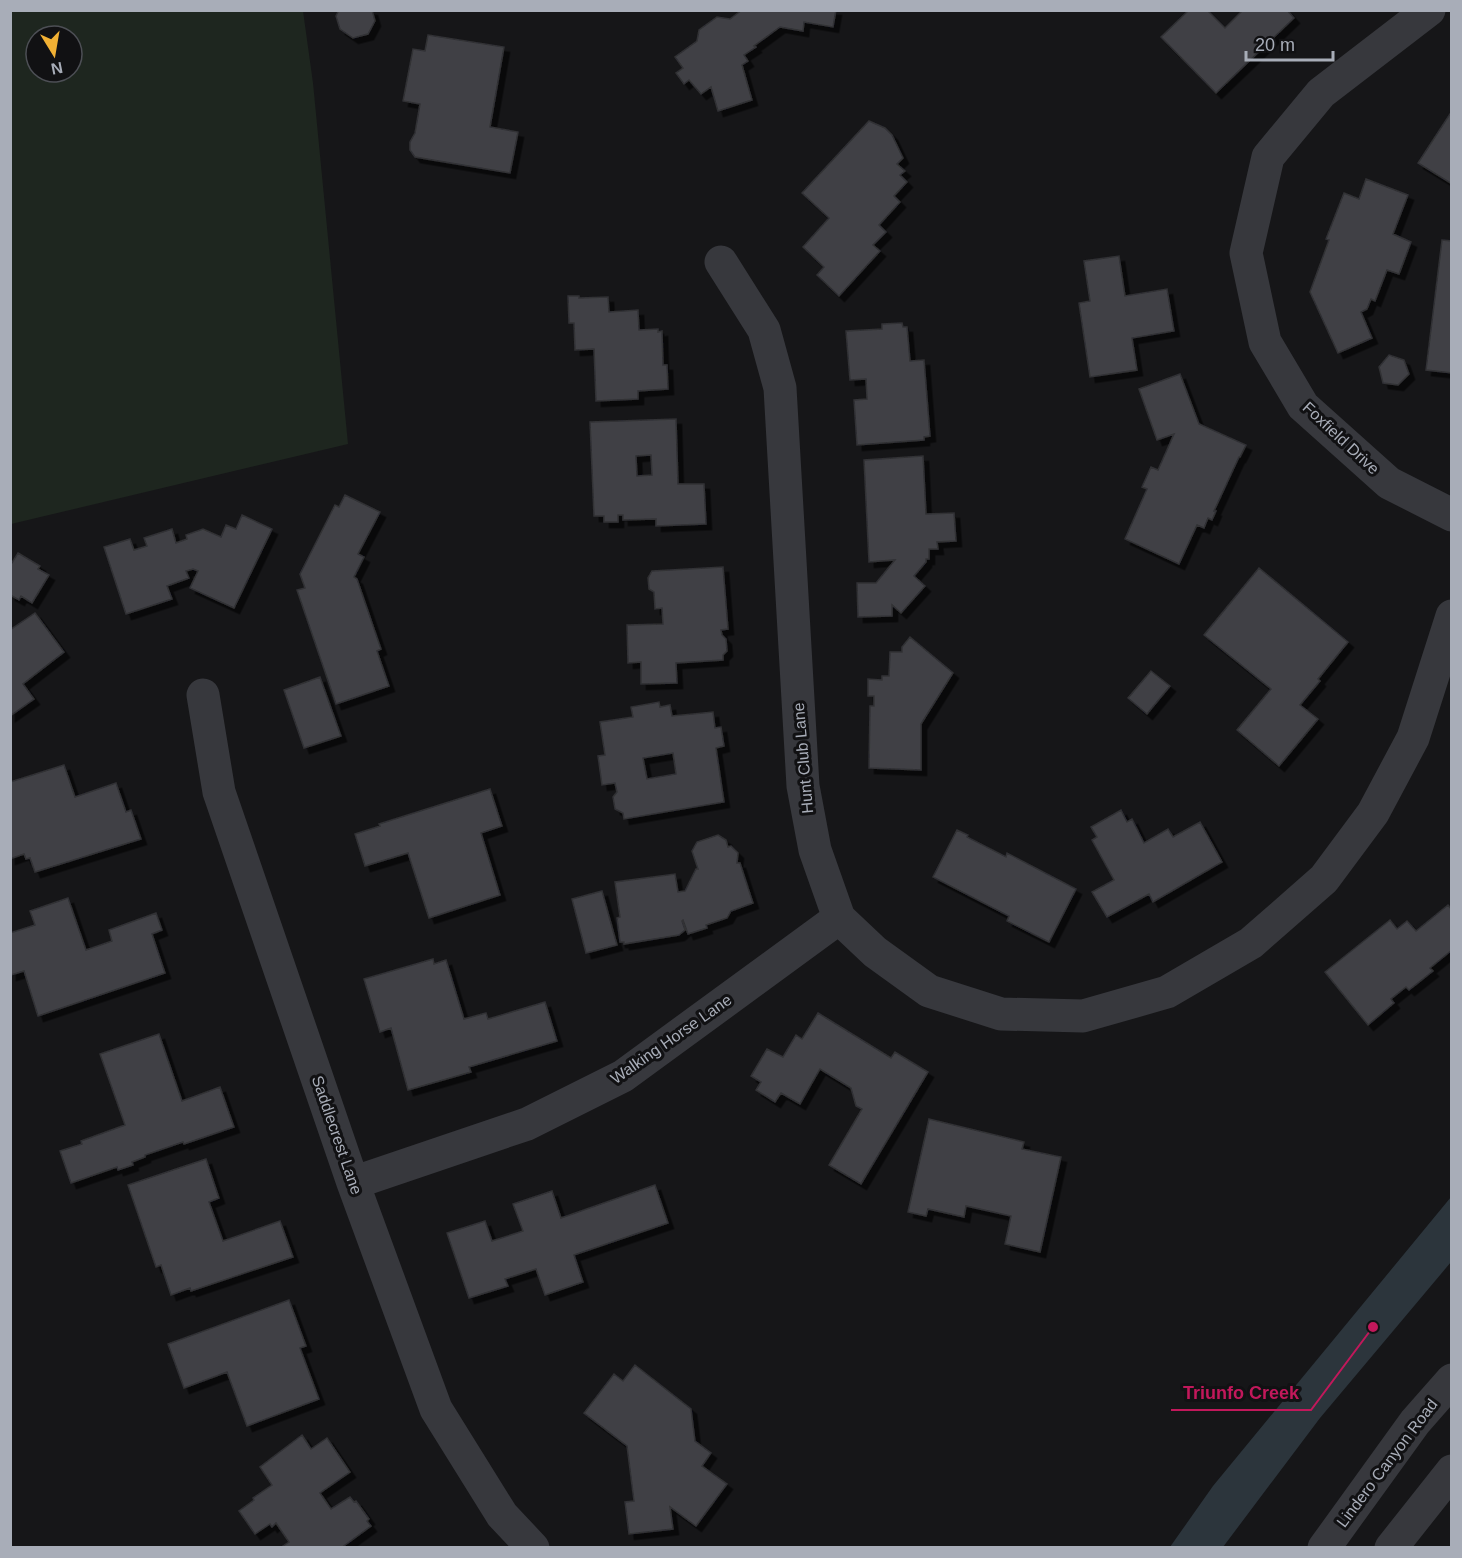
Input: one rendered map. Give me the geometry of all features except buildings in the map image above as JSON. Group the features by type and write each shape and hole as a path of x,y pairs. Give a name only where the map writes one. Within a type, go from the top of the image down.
{"street":[{"name":"Foxfield Drive","path":"1429,10 1321,93 1268,157 1246,253 1265,342 1303,406 1389,483 1452,515"},
{"name":"Hunt Club Lane","path":"722,262 764,330 780,388 803,786 815,850 839,918 875,952 929,991 1001,1014 1083,1016 1167,992 1251,943 1324,879 1373,813 1413,738 1452,616"},
{"name":"Saddlecrest Lane","path":"203,695 219,792 353,1183 436,1409 502,1515 533,1548"},
{"name":"Walking Horse Lane","path":"353,1183 527,1124 622,1077 839,918"},
{"name":"Lindero Canyon Road","path":"1324,1548 1415,1422 1452,1380"},
{"path":"1391,1548 1452,1471"}],"shaded area":[{"path":"10,11 303,11 313,83 348,444 11,524"},
{"path":"1451,1197 1451,1262 1320,1418 1223,1547 1170,1547 1213,1486"}],"place":[{"name":"Triunfo Creek","path":"1373,1327"}]}
